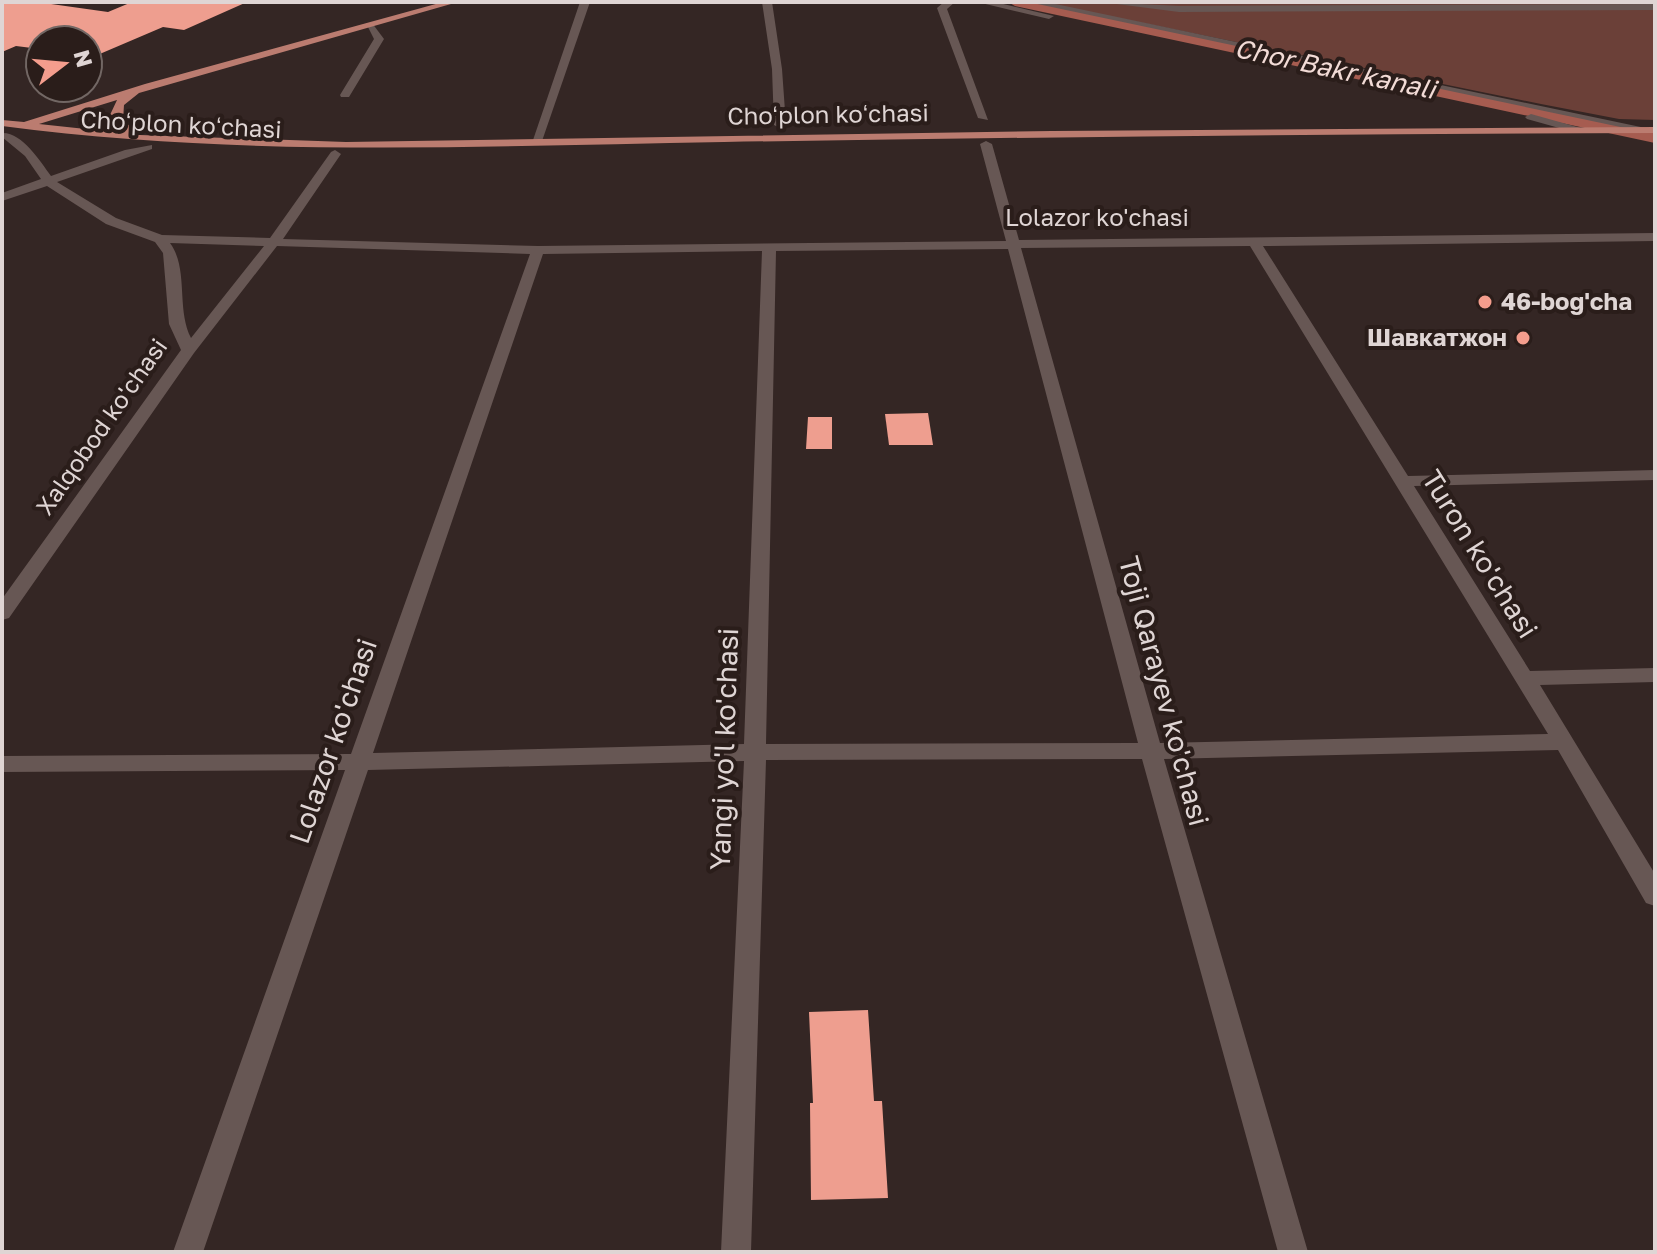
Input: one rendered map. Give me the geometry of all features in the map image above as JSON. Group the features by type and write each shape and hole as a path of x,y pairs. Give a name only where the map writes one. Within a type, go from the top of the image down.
{"main road":[{"path":"20,126 140,89 453,2"},
{"path":"136,137 120,127 115,115 117,106 125,97 140,89"},
{"name":"Choʻplon koʻchasi","path":"3,131 20,126 136,137 354,144 986,134 1583,130 1626,130 1653,136"},
{"name":"Choʻplon koʻchasi","path":"3,131 51,141 335,154 1653,136"}],"street":[{"path":"536,141 585,2"},
{"path":"767,2 777,69 780,125"},
{"path":"950,2 942,8 984,118"},
{"path":"982,2 1583,130"},
{"path":"1033,2 1653,136"},
{"path":"1106,2 1179,9 1487,5 1655,7"},
{"path":"345,95 379,39 369,25"},
{"path":"3,131 29,154 49,182 111,221 160,239"},
{"name":"Toji Qarayev ko'chasi","path":"986,144 993,160 1012,244 1151,751 1293,1252"},
{"path":"2,197 148,147"},
{"path":"189,350 273,243 335,154"},
{"name":"Lolazor ko'chasi","path":"160,239 538,250 1655,237"},
{"name":"Xalqobod ko'chasi","path":"2,613 189,350 176,324 170,253 160,239"},
{"name":"Turon ko'chasi","path":"1255,243 1564,742 1655,896"},
{"name":"Yangi yo'l ko'chasi","path":"736,1252 755,752 769,247"},
{"name":"Lolazor ko'chasi","path":"188,1252 538,250"},
{"path":"1402,481 1655,475"},
{"path":"1524,678 1655,675"},
{"path":"2,764 357,762 755,752 1151,751 1564,742"}],"shaded area":[{"path":"1040,2 1655,2 1655,120 1619,119"}],"building":[{"path":"2,2 37,2 108,12 132,2 247,2 184,30 163,27 104,52 104,24 24,24 24,47 16,46 2,52"},
{"path":"928,413 933,445 889,445 885,414"},
{"path":"808,417 832,417 832,449 806,449"},
{"path":"868,1010 874,1101 882,1101 888,1198 811,1200 810,1103 813,1103 809,1012"}],"waterway":[{"name":"Chor Bakr kanali","path":"1015,2 1655,137"}],"place":[{"name":"46-bog'cha","path":"1485,302"},
{"name":"Шавкатжон","path":"1523,338"}]}
